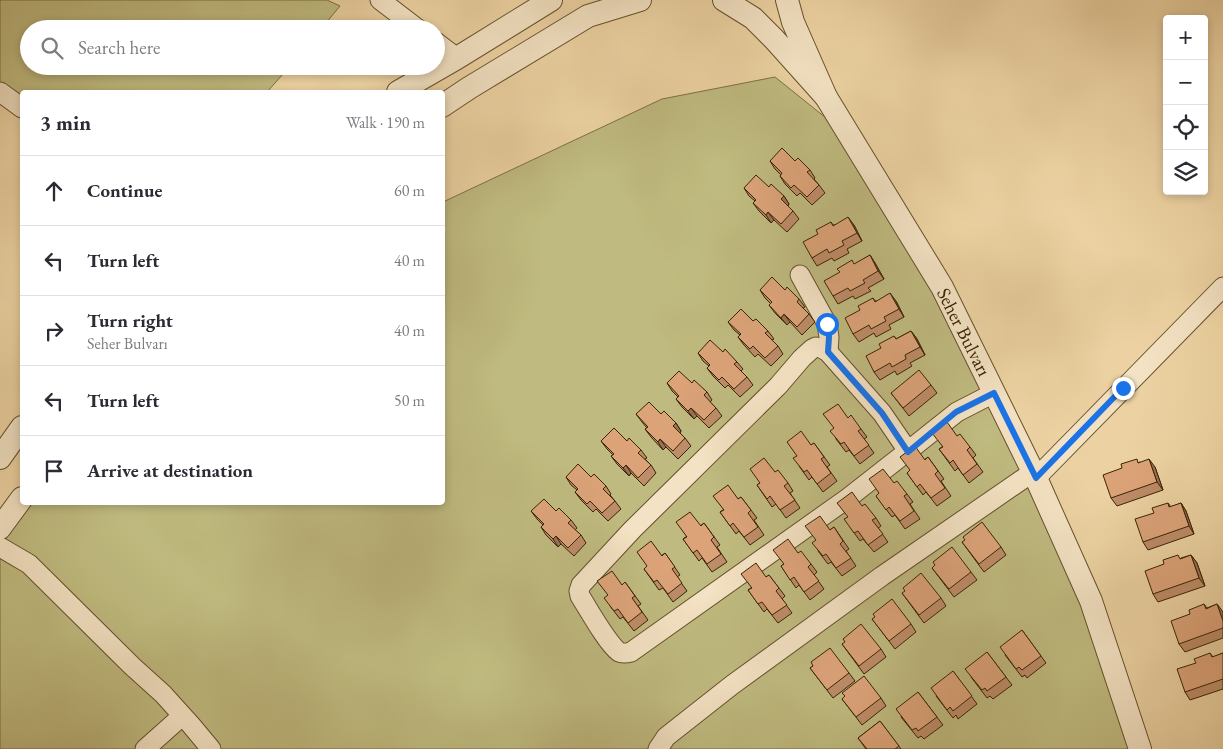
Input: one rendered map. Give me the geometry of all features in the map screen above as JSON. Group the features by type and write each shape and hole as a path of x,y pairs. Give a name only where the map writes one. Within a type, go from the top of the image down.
{"street":[{"path":"380,0 406,20"},
{"path":"445,65 551,0"},
{"path":"445,104 588,16 640,0"},
{"name":"Seher Bulvarı","path":"724,0 753,18 826,97"},
{"name":"Seher Bulvarı","path":"787,0 793,22 826,97 942,288 1034,475 1091,601 1140,749"},
{"path":"445,49 457,58"},
{"path":"401,90 428,75"},
{"path":"0,92 20,107"},
{"path":"800,275 827,324 829,337 828,352"},
{"path":"658,749 666,737 732,685 882,576 1034,475 1223,287"},
{"path":"908,452 882,413 828,352 816,347 802,358 778,386 632,530 581,585 580,596 609,640 622,653 631,652 848,498 908,452 956,412 994,393"},
{"path":"0,458 20,430"},
{"path":"0,528 20,501"},
{"path":"0,547 29,564 163,694 211,749"},
{"path":"145,749 182,716"}],"shaded area":[{"path":"0,0 327,0 340,6 328,20 20,20 20,75 282,75 269,90 20,90 20,95 0,82"},
{"path":"775,77 841,130 988,376 1139,749 0,749 0,547 31,505 445,505 445,201 662,99"}],"building":[{"path":"782,148 795,161 798,158 810,170 807,172 819,185 807,197 794,185 791,188 780,176 782,173 770,161"},
{"path":"756,175 769,187 771,184 784,196 781,199 793,211 781,224 768,212 766,215 753,203 756,200 744,188"},
{"path":"848,217 857,233 842,241 844,245 829,253 827,249 812,258 803,242 818,234 816,230 831,222 833,226"},
{"path":"870,255 878,271 863,280 865,283 850,291 848,288 833,296 824,281 840,272 837,269 852,260 854,264"},
{"path":"772,277 785,290 787,287 799,299 797,302 809,314 797,327 784,314 781,318 769,305 772,302 760,290"},
{"path":"890,293 899,309 884,317 886,321 871,329 869,325 853,334 845,318 860,310 858,306 873,298 875,302"},
{"path":"741,309 753,321 756,319 768,331 765,333 778,346 765,358 753,346 750,349 738,337 741,334 728,322"},
{"path":"911,331 920,347 905,355 906,359 892,367 890,363 874,372 866,356 881,348 879,344 894,336 896,339"},
{"path":"710,340 723,352 725,349 737,362 734,364 747,377 734,389 722,377 719,380 707,368 710,365 698,353"},
{"path":"919,370 931,385 903,408 891,393"},
{"path":"679,371 692,383 694,380 707,392 704,395 716,408 704,420 691,408 688,411 676,399 679,396 667,383"},
{"path":"649,402 661,414 664,411 676,423 673,426 685,438 673,451 660,439 658,442 645,429 648,427 636,414"},
{"path":"838,404 848,418 851,415 861,429 858,431 869,445 854,456 844,442 841,444 830,431 834,428 823,414"},
{"path":"947,422 957,436 960,434 970,447 967,450 977,464 963,475 953,460 950,463 939,449 943,447 932,433"},
{"path":"614,428 627,441 629,438 641,450 638,453 651,465 638,478 626,465 623,468 611,456 614,454 601,441"},
{"path":"801,431 811,445 814,443 824,457 821,459 831,473 817,484 807,470 804,472 793,458 797,456 787,442"},
{"path":"915,446 925,460 928,457 938,471 935,474 945,488 931,498 920,484 917,487 907,473 910,470 900,457"},
{"path":"764,458 775,472 778,470 788,483 784,486 795,500 780,510 770,496 767,499 757,485 760,483 750,469"},
{"path":"1137,459 1138,463 1149,459 1157,482 1111,498 1103,475 1122,468 1121,464"},
{"path":"578,464 591,477 594,474 606,486 603,489 615,501 602,513 590,501 587,504 575,492 578,489 566,477"},
{"path":"883,469 894,483 897,481 907,494 904,496 914,511 900,521 889,507 886,510 876,496 879,493 869,479"},
{"path":"728,485 738,499 741,497 751,510 748,513 758,527 744,537 733,523 730,526 720,512 724,510 713,496"},
{"path":"852,492 862,506 865,504 876,518 872,520 883,534 868,545 858,531 854,533 844,519 848,517 837,503"},
{"path":"544,499 556,511 559,508 571,520 568,523 581,535 568,548 556,536 553,539 541,527 544,524 531,511"},
{"path":"1168,503 1169,507 1181,503 1189,526 1143,542 1135,519 1154,513 1152,508"},
{"path":"690,512 701,526 704,523 714,537 711,540 721,554 707,564 697,550 693,553 683,539 687,537 676,522"},
{"path":"820,516 830,530 834,527 843,541 840,544 851,558 836,568 826,554 823,556 812,543 816,540 805,526"},
{"path":"982,522 1001,547 979,564 962,542 965,540 963,537"},
{"path":"788,539 798,553 801,551 811,564 808,567 819,581 804,592 794,577 790,580 781,566 784,564 773,550"},
{"path":"651,541 662,556 665,553 675,567 672,569 682,583 668,594 657,580 654,582 644,569 647,566 637,552"},
{"path":"952,547 971,572 949,589 932,568 935,565 933,562"},
{"path":"1178,555 1180,559 1191,555 1199,578 1153,594 1145,571 1164,564 1163,560"},
{"path":"756,563 766,577 769,575 779,588 776,591 787,605 772,615 762,602 758,604 748,590 752,588 741,574"},
{"path":"612,571 622,585 625,582 635,596 632,598 642,612 628,623 618,609 614,611 604,598 608,595 597,581"},
{"path":"921,573 941,598 919,615 902,593 905,591 903,588"},
{"path":"892,599 911,624 889,641 872,619 875,617 873,614"},
{"path":"1204,604 1206,609 1217,604 1223,621 1223,628 1179,644 1171,621 1190,614 1189,610"},
{"path":"861,624 881,649 859,666 842,644 845,642 843,639"},
{"path":"1022,630 1041,656 1022,670 1019,667 1016,669 1000,647"},
{"path":"830,648 849,673 827,690 810,668 813,666 811,662"},
{"path":"987,652 1006,677 987,691 985,688 982,690 965,669"},
{"path":"1210,653 1212,657 1223,653 1223,679 1185,692 1177,669 1196,663 1194,659"},
{"path":"953,671 972,696 953,711 950,707 947,710 931,688"},
{"path":"864,676 881,698 856,717 842,699 845,696 842,693"},
{"path":"918,692 937,717 918,731 916,728 912,730 896,709"},
{"path":"880,721 899,746 895,749 867,749 858,738"}],"route":[{"path":"827,324 829,337 828,352 882,413 908,452 956,412 994,393 1036,478 1123,388"}]}
